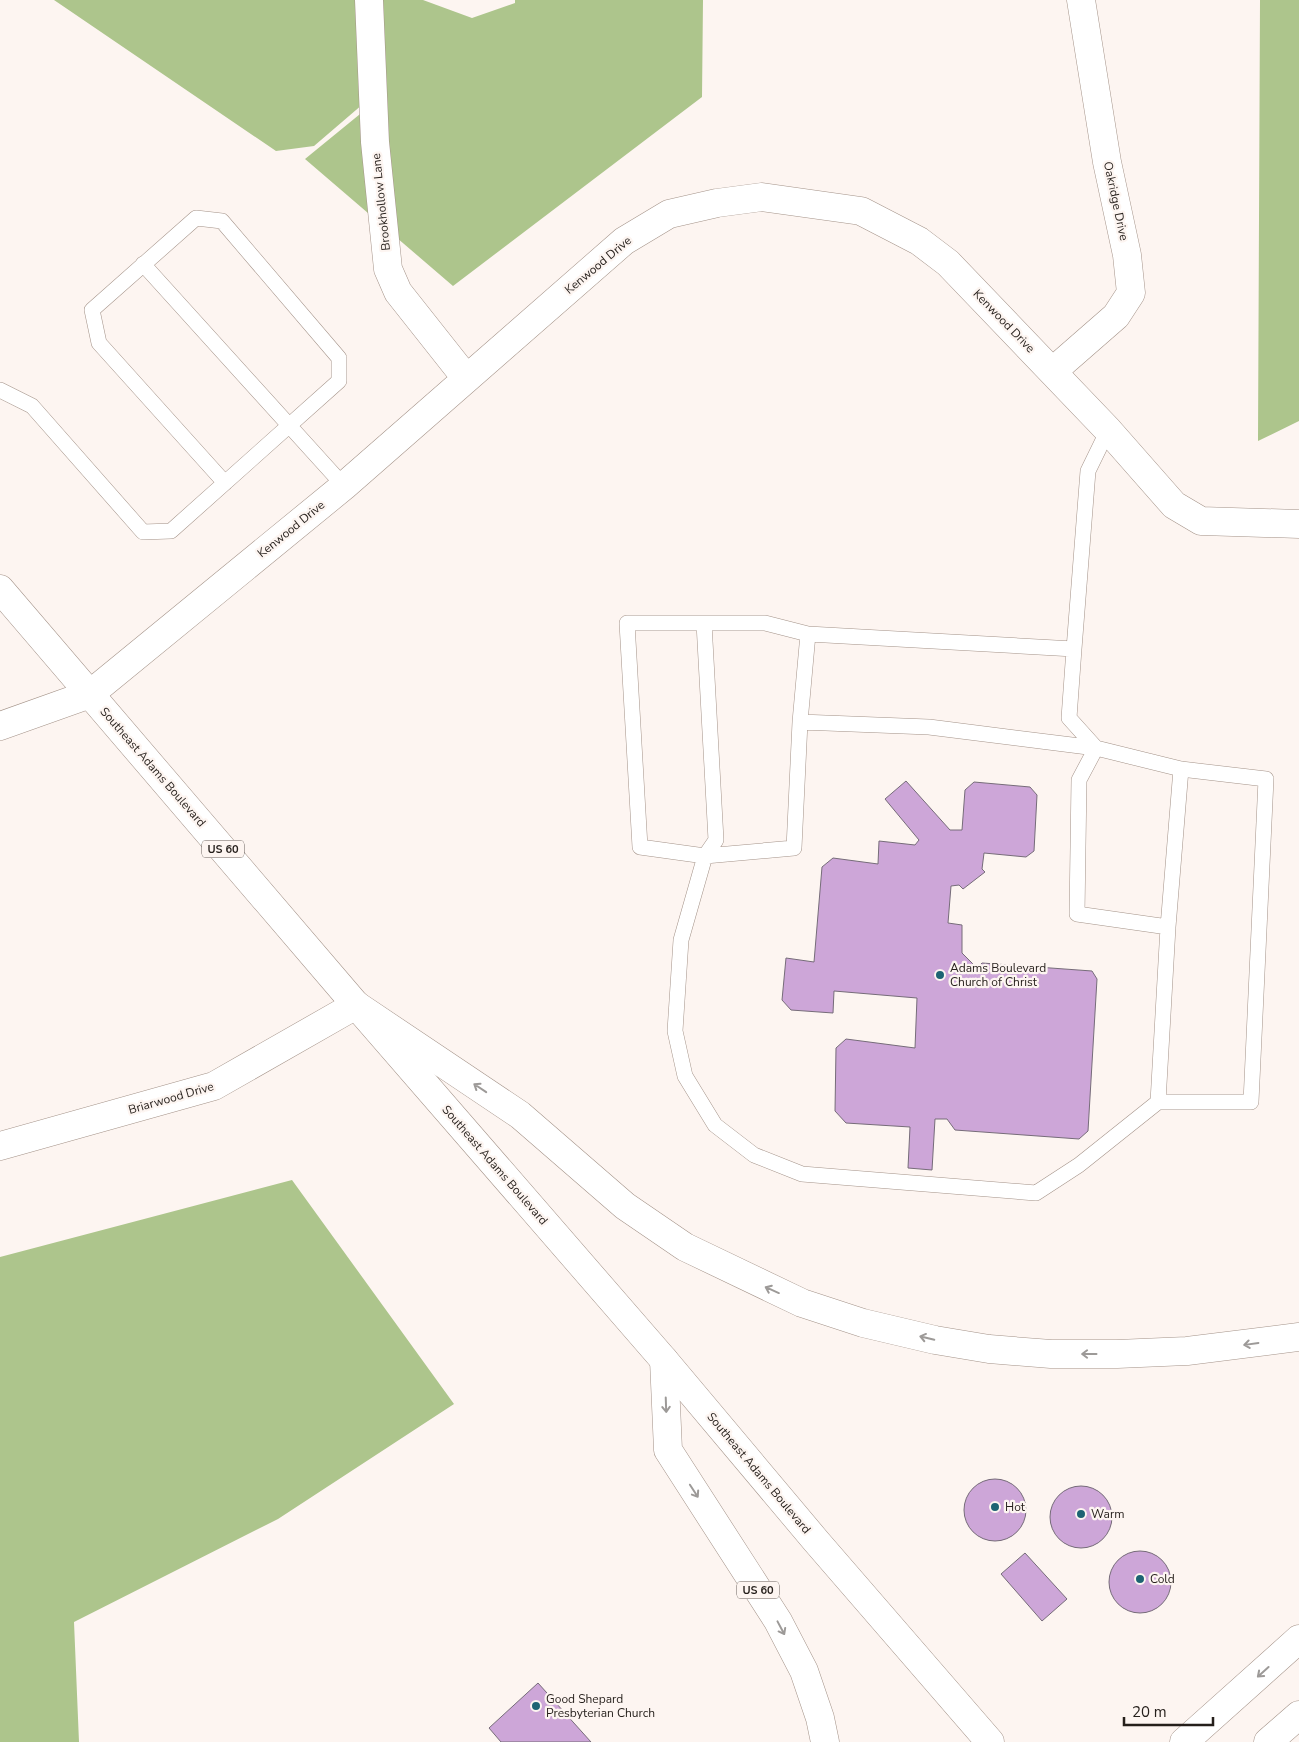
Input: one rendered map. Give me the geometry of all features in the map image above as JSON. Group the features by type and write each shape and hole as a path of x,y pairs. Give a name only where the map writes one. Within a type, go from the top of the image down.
{"main road":[{"name":"Brookhollow Lane","path":"369,0 375,142 388,269 398,292 466,378"},
{"name":"Oakridge Drive","path":"1052,371 1116,316 1131,293 1127,256 1107,162 1080,0"},
{"name":"Kenwood Drive","path":"0,726 90,694 344,486 624,241 670,214 717,202 762,197 860,211 918,241 948,263 1108,430 1174,505 1201,521 1299,524"},
{"name":"Southeast Adams Boulevard","path":"0,589 664,1360 823,1549 990,1742"},
{"name":"Briarwood Drive","path":"0,1146 214,1086 356,1004"},
{"path":"356,1004 520,1115 625,1206 685,1247 802,1304 863,1323 935,1340 989,1349 1050,1354 1187,1351 1299,1338"},
{"name":"US 60","path":"664,1360 668,1450 778,1621 804,1671 820,1718 825,1742"},
{"path":"1184,1742 1299,1640"},
{"path":"1268,1742 1299,1714"}],"lane":[{"path":"0,390 32,406 143,532 170,531 225,483 339,381 339,358 222,221 196,218 92,310 99,343 225,483"},
{"path":"143,264 344,486"},
{"path":"1096,748 1069,718 1088,471 1108,430"},
{"path":"808,634 800,722 794,848 705,856 640,847 627,623 765,623 808,634 1074,649"},
{"path":"704,623 716,840 705,856 681,940 675,1031 685,1076 715,1125 754,1155 802,1174 1036,1193 1079,1164 1158,1102 1251,1102 1266,778 1181,769 1096,748 929,727 800,722"},
{"path":"1096,748 1079,780 1077,914 1168,927"},
{"path":"1158,1102 1168,927 1181,769"}],"green space":[{"path":"54,0 364,0 363,104 314,146 276,151"},
{"path":"372,0 423,0 472,18 515,3 515,0 703,0 702,97 453,286 305,159 387,92"},
{"path":"1260,0 1299,0 1299,421 1258,441"},
{"path":"292,1180 454,1404 278,1519 74,1622 79,1742 0,1742 0,1257"}],"building":[{"name":"Adams Boulevard Church of Christ","path":"906,781 950,830 962,830 965,790 974,782 1030,787 1037,795 1034,851 1026,857 984,853 982,869 985,872 963,889 959,885 951,886 948,923 962,925 962,953 977,968 982,963 1092,971 1097,979 1088,1131 1079,1139 955,1130 947,1119 935,1119 932,1170 908,1168 910,1127 846,1123 835,1111 836,1048 846,1039 915,1048 917,998 834,991 833,1013 791,1010 782,1000 786,958 814,962 822,867 833,858 878,864 879,841 915,845 919,840 885,799"},
{"name":"Hot","path":"989,1479 1001,1479 1017,1488 1024,1498 1026,1510 1024,1522 1017,1532 1001,1541 989,1541 978,1536 969,1527 964,1516 964,1504 969,1493 978,1484"},
{"name":"Warm","path":"1075,1486 1087,1486 1103,1495 1110,1505 1112,1517 1110,1529 1103,1539 1087,1548 1075,1548 1064,1543 1055,1534 1050,1523 1050,1511 1055,1500 1064,1491"},
{"name":"Cold","path":"1134,1551 1146,1551 1162,1560 1169,1570 1171,1582 1169,1594 1162,1604 1146,1613 1134,1613 1123,1608 1114,1599 1109,1588 1109,1576 1114,1565 1123,1556"},
{"path":"1025,1553 1067,1599 1042,1621 1001,1574"},
{"name":"Good Shepard Presbyterian Church","path":"538,1683 591,1742 501,1742 489,1728"}],"place":[{"name":"Adams Boulevard Church of Christ","path":"940,975"},
{"name":"Hot","path":"995,1507"},
{"name":"Warm","path":"1081,1514"},
{"name":"Cold","path":"1140,1579"},
{"name":"Good Shepard Presbyterian Church","path":"536,1706"}]}
